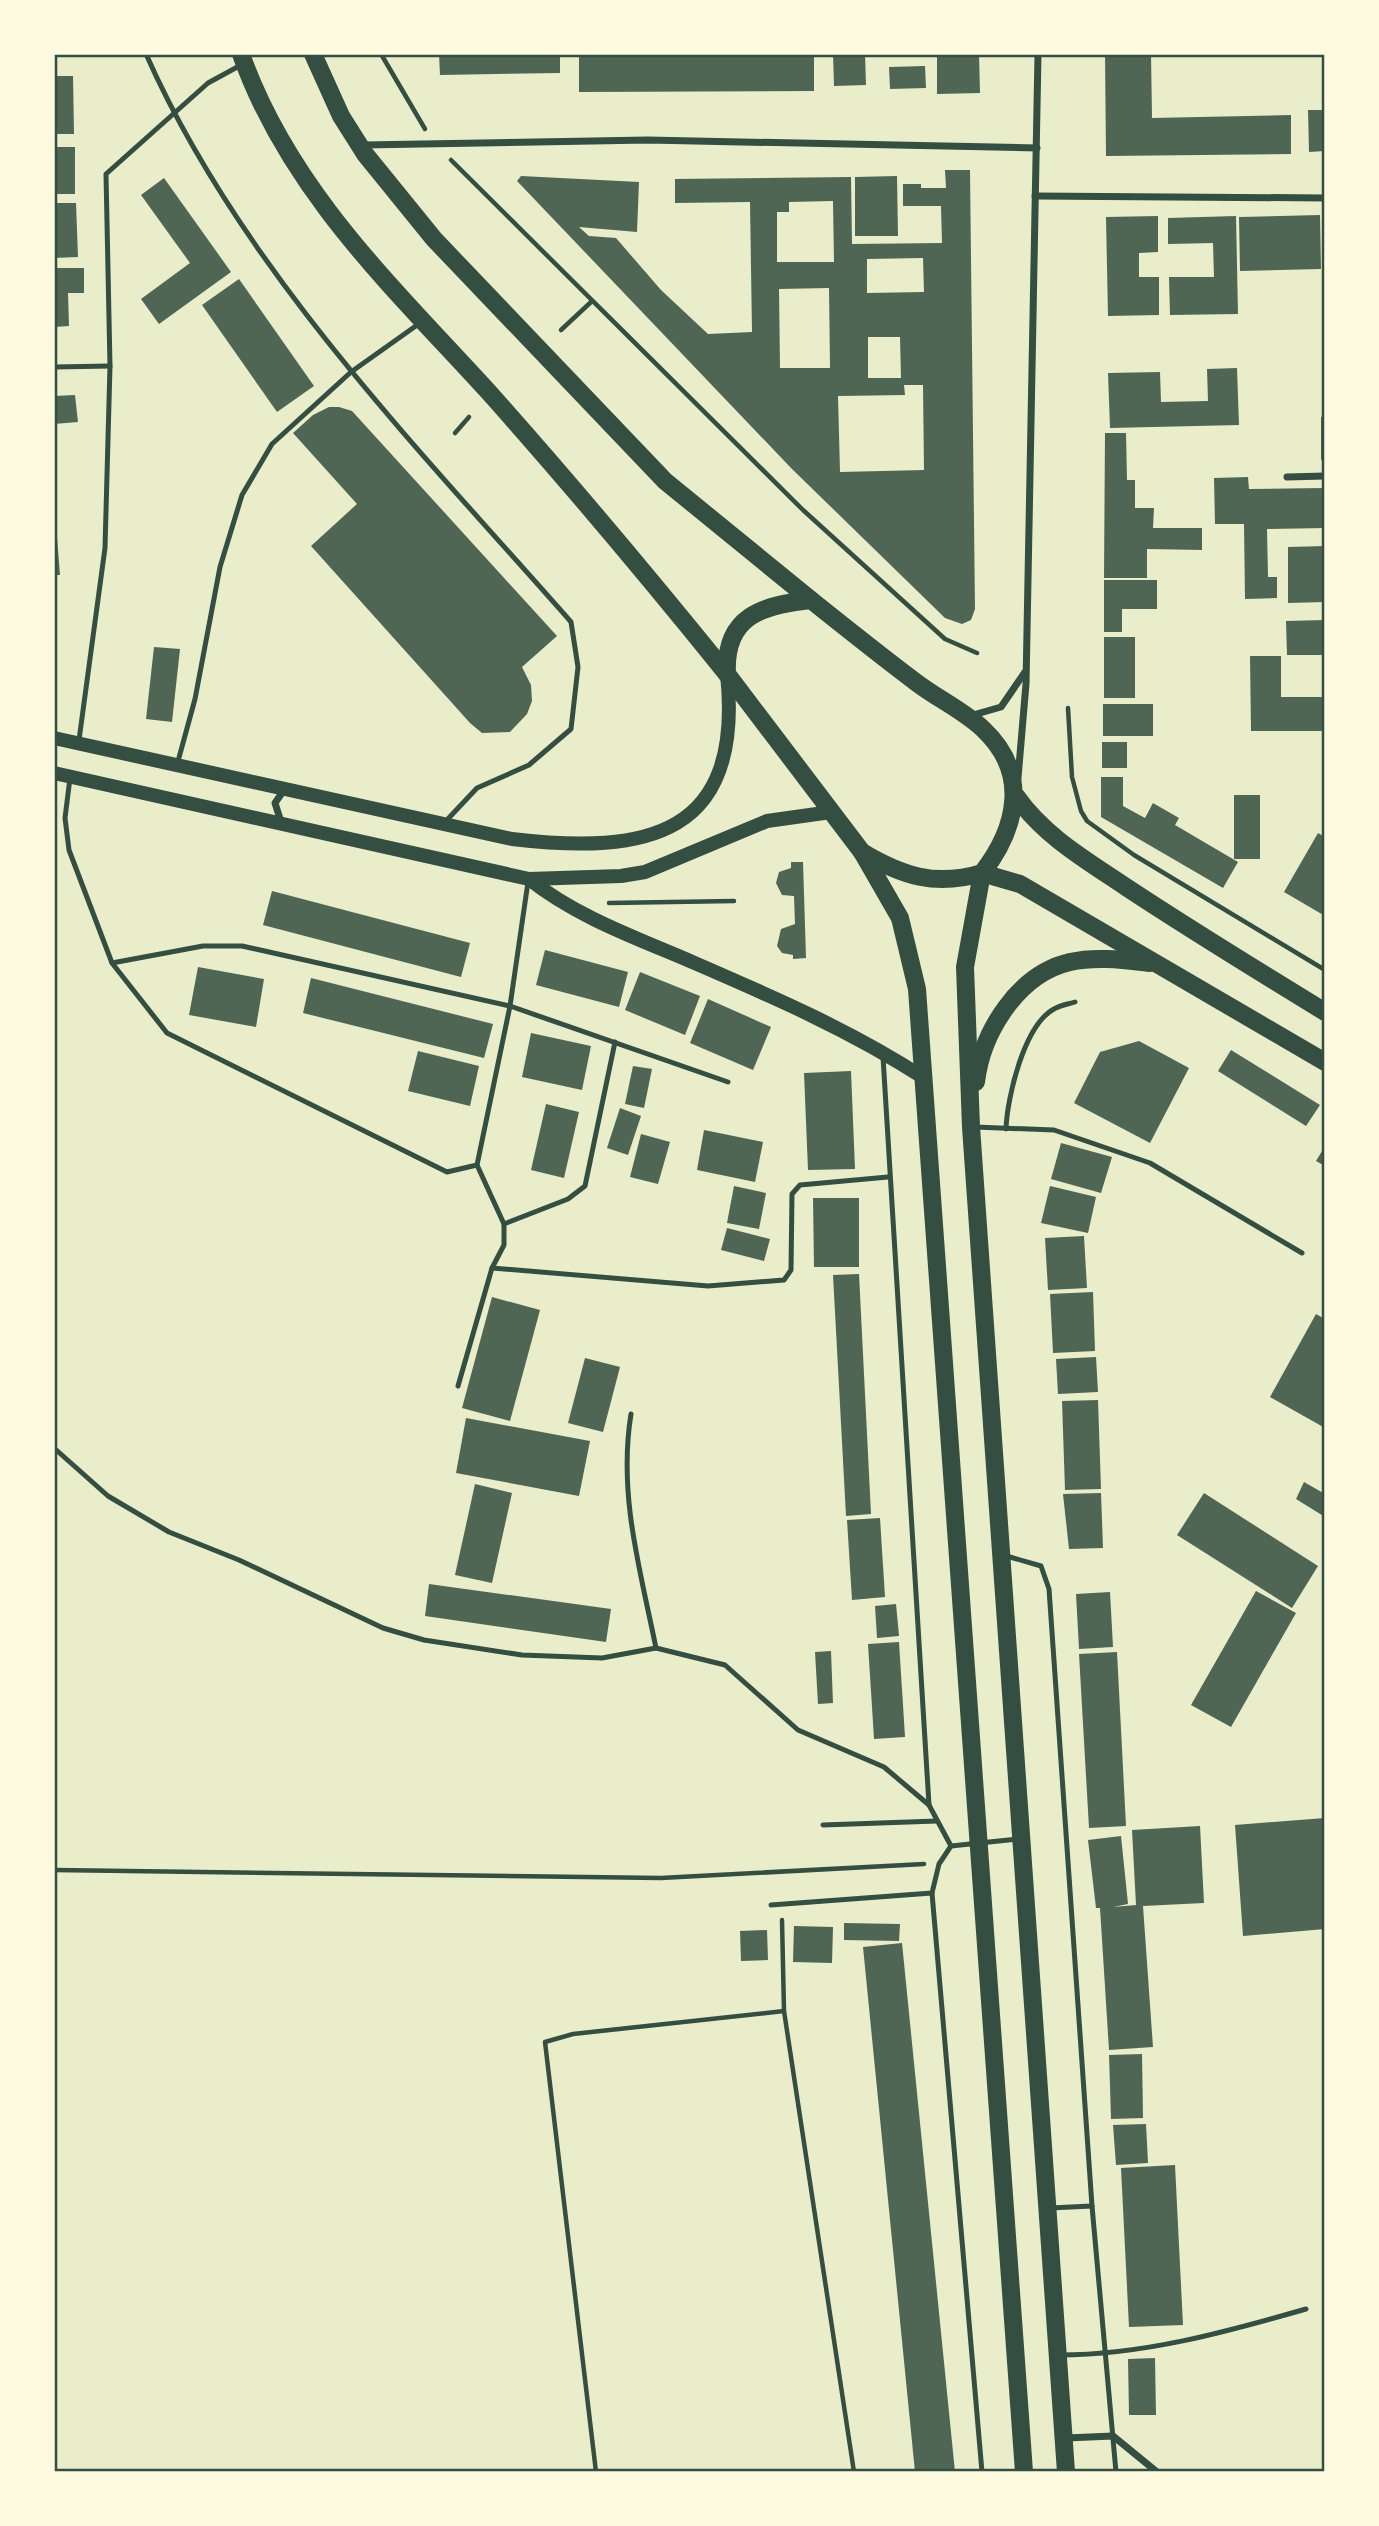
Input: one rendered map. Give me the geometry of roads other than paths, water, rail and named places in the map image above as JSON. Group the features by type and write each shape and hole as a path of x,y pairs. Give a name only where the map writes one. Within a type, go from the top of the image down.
{"main road":[{"path":"313,54 341,116 358,144 434,239 665,481 811,600 981,727 994,743 1016,796 1029,814 1062,844 1188,928 1325,1012"},
{"path":"242,59 274,131 298,171 342,231 607,525 726,674 862,852 892,900 907,936 917,989 924,1078 1024,2472"},
{"path":"54,738 512,839 575,845 640,839 676,824 704,799 725,756 731,712 726,674 727,650 743,622 769,605 811,600"},
{"path":"54,773 529,879 607,877 645,872 767,821 831,812"},
{"path":"1016,796 1011,822 1000,850 982,873 965,967 971,1127 998,1553 1066,2472"},
{"path":"862,852 891,869 922,880 949,881 982,873 1020,884 1325,1062"},
{"path":"529,879 575,910 820,1017 883,1051 924,1078"},
{"path":"971,1127 977,1073 986,1042 1001,1014 1024,988 1049,969 1073,961 1108,959 1159,964"}],"street":[{"path":"1016,796 1026,672 1038,54"},
{"path":"358,144 648,140 1037,148"},
{"path":"1035,196 1325,198"},
{"path":"1287,477 1325,476"},
{"path":"965,717 1001,707 1026,672"},
{"path":"281,822 275,803 287,788"},
{"path":"1064,2439 1114,2436 1157,2472"}],"lane":[{"path":"146,54 173,117 257,245 351,372 571,622 578,667 571,729 529,765 477,788 443,823"},
{"path":"79,743 105,548 110,366 106,174 208,83 242,59"},
{"path":"177,765 195,699 220,567 242,495 272,444 351,372 422,321"},
{"path":"54,366 110,366"},
{"path":"70,776 65,825 69,850 112,963 167,1033 447,1172 477,1165"},
{"path":"458,1385 492,1268 504,1245 504,1224 477,1165 510,1006 529,879"},
{"path":"112,963 203,946 242,946 510,1006 727,1082"},
{"path":"1006,1129 1007,1107 1013,1083 1032,1035 1041,1020 1054,1009 1076,1002"},
{"path":"504,1224 568,1199 586,1186 615,1042"},
{"path":"883,1051 888,1177 929,1805 951,1846"},
{"path":"971,1127 1054,1130 1150,1163 1302,1254"},
{"path":"492,1268 708,1286 784,1280 791,1270 792,1195 800,1185 888,1177"},
{"path":"632,1414 626,1447 628,1515 656,1648"},
{"path":"54,1448 108,1496 169,1532 239,1560 383,1628 424,1640 522,1655 602,1658 656,1648 725,1665 798,1730 884,1767 929,1805"},
{"path":"998,1553 1041,1566 1049,1589 1092,2206 1116,2472"},
{"path":"823,1825 937,1821"},
{"path":"982,2472 932,1892 939,1864 951,1846 979,1841 1021,1839"},
{"path":"771,1905 932,1892"},
{"path":"1047,2208 1092,2206"},
{"path":"1058,2355 1106,2355 1237,2329 1306,2309"}]}
